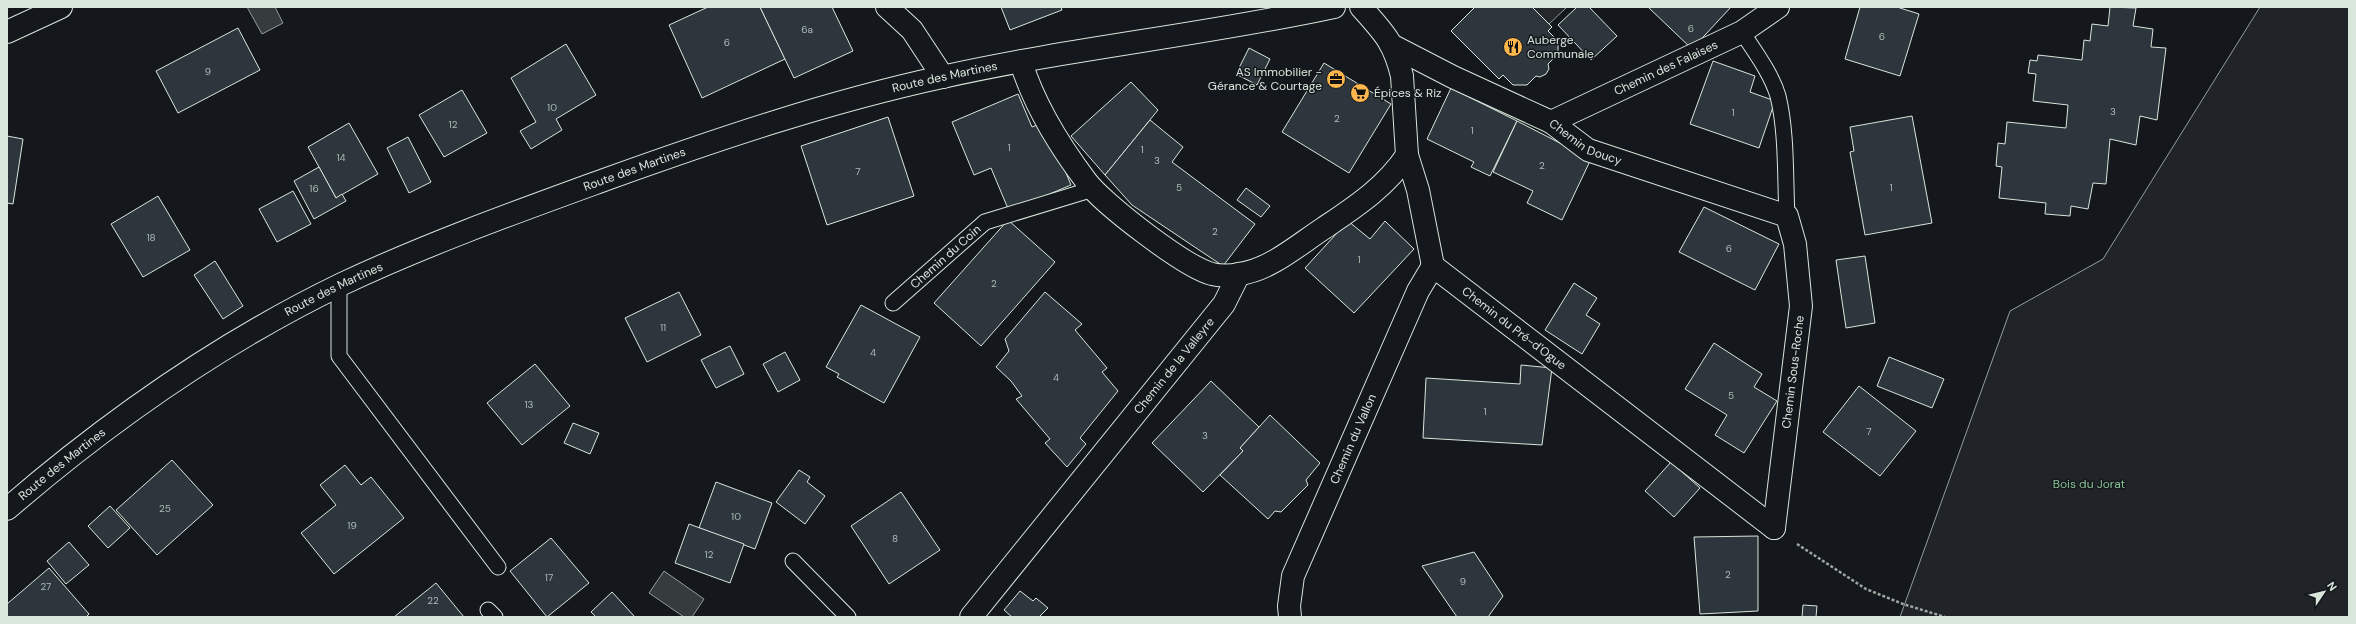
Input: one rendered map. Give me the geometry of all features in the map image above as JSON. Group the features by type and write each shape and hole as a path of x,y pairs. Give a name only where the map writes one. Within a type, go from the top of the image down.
{"street":[{"path":"7,32 61,7"},
{"path":"887,7 912,30 943,77"},
{"name":"Route des Martines","path":"7,509 62,462 172,382 257,330 339,286 382,266 498,219 646,165 795,116 943,77 1334,7"},
{"path":"1361,7 1393,46 1402,76 1407,154 1418,190 1433,266"},
{"name":"Chemin des Falaises","path":"1551,122 1742,32 1778,7"},
{"name":"Chemin Doucy","path":"1393,46 1454,77 1551,122 1588,150 1787,216"},
{"path":"1021,62 1028,87 1046,120 1093,189 1161,245 1193,265 1212,274 1239,274 1267,265 1378,190 1395,174 1407,154"},
{"name":"Chemin Sous-Roche","path":"1774,528 1801,306 1795,244 1787,216"},
{"name":"Chemin du Pré-d'Ogue","path":"1433,266 1774,528"},
{"name":"Chemin du Vallon","path":"1290,617 1289,606 1293,576 1418,291 1433,266"},
{"name":"Chemin de la Valleyre","path":"971,617 1224,304 1239,274"}],"lane":[{"path":"1742,32 1764,65 1777,96 1782,122 1787,216"},
{"name":"Chemin du Coin","path":"892,303 985,222 1093,189"},
{"path":"339,286 339,356 498,567"},
{"path":"793,561 848,617"}],"path":[{"path":"1774,528 1827,565 1866,589 1903,604 1945,617"}],"green space":[{"name":"Bois du Jorat","path":"2260,7 2349,7 2349,617 1900,617 2010,311 2103,259"}],"shaded area":[{"path":"247,7 275,7 283,23 262,34"},
{"path":"1532,7 1567,7 1549,24"},
{"path":"664,571 704,599 692,617 684,617 649,593"}],"building":[{"path":"708,7 760,7 785,59 702,98 669,25"},
{"path":"760,7 832,7 853,51 794,78"},
{"path":"1001,7 1061,7 1062,10 1010,30"},
{"name":"Auberge Communale","path":"1475,7 1532,7 1552,27 1548,31 1558,41 1558,54 1548,64 1549,69 1546,74 1540,77 1536,76 1527,85 1513,85 1503,75 1499,79 1451,31"},
{"path":"1577,7 1589,7 1617,36 1591,60 1558,25"},
{"path":"1648,7 1731,7 1692,49"},
{"path":"1860,7 1897,7 1919,14 1900,76 1845,59"},
{"path":"2110,7 2136,8 2133,26 2153,29 2151,47 2166,48 2157,120 2140,116 2136,145 2110,139 2106,184 2093,183 2088,209 2071,206 2070,216 2045,214 2046,203 1999,198 2002,167 1996,166 1998,143 2005,144 2007,122 2066,128 2068,105 2033,101 2036,74 2028,73 2030,60 2037,61 2038,55 2082,60 2084,40 2090,41 2092,24 2108,26"},
{"path":"238,28 260,70 178,113 156,71"},
{"path":"566,44 596,95 556,119 562,130 531,149 520,131 536,122 511,78"},
{"path":"1249,48 1270,59 1257,85 1236,74"},
{"path":"1713,61 1755,76 1750,92 1775,101 1759,148 1690,124"},
{"path":"1324,63 1391,104 1349,173 1282,132"},
{"path":"1131,82 1158,110 1105,175 1071,136"},
{"path":"1451,88 1517,121 1490,176 1471,167 1474,162 1427,139"},
{"path":"462,90 487,133 444,157 419,115"},
{"path":"1018,94 1032,127 1045,122 1071,185 1009,211 991,168 974,175 952,122"},
{"path":"1912,116 1932,223 1865,235 1850,152 1854,151 1850,127"},
{"path":"888,117 914,196 827,225 801,146"},
{"path":"1150,120 1183,147 1172,162 1255,224 1223,266 1132,205 1105,175"},
{"path":"1517,121 1591,159 1562,220 1527,203 1533,191 1493,172"},
{"path":"349,123 378,174 336,198 308,147"},
{"path":"7,136 23,139 13,204 7,203"},
{"path":"408,137 431,182 409,193 387,148"},
{"path":"319,167 336,198 342,194 346,201 314,219 294,181"},
{"path":"1246,188 1270,206 1261,217 1237,200"},
{"path":"293,191 311,224 277,242 259,209"},
{"path":"158,196 190,250 143,277 111,224"},
{"path":"1704,207 1779,244 1755,290 1679,252"},
{"path":"1008,220 1055,262 981,346 934,303"},
{"path":"1348,221 1370,239 1385,221 1414,249 1354,313 1305,268"},
{"path":"1865,256 1875,323 1846,328 1836,260"},
{"path":"215,261 243,306 223,319 194,275"},
{"path":"1574,283 1597,298 1586,315 1600,324 1582,354 1545,330"},
{"path":"679,292 701,335 647,362 625,318"},
{"path":"1045,292 1082,324 1075,330 1107,368 1102,372 1118,391 1080,438 1086,444 1067,467 1045,443 1050,439 1016,399 1022,396 1011,381 996,367 1009,351 1005,339"},
{"path":"861,305 920,337 884,403 837,377 839,374 826,367"},
{"path":"1714,343 1762,374 1754,387 1777,401 1744,453 1715,435 1727,415 1685,389"},
{"path":"730,346 744,374 716,388 701,360"},
{"path":"785,352 800,380 778,392 763,364"},
{"path":"1889,357 1944,379 1932,408 1877,386"},
{"path":"535,364 570,406 522,445 487,403"},
{"path":"1521,365 1552,368 1542,445 1423,438 1426,378 1520,384"},
{"path":"1211,381 1259,427 1240,448 1243,451 1203,492 1152,443"},
{"path":"1859,386 1916,431 1880,476 1823,432"},
{"path":"1270,415 1320,463 1306,480 1308,485 1281,512 1275,511 1268,519 1220,475 1243,451 1240,448"},
{"path":"573,423 599,433 590,454 564,443"},
{"path":"172,460 213,505 157,555 116,510"},
{"path":"1671,462 1700,488 1674,517 1645,491"},
{"path":"345,465 361,485 371,477 404,518 334,574 301,533 336,505 320,485"},
{"path":"799,470 810,477 807,482 825,496 805,524 776,502"},
{"path":"716,482 772,503 755,549 699,528"},
{"path":"901,492 940,550 889,584 851,526"},
{"path":"110,506 130,528 108,548 88,526"},
{"path":"689,524 744,544 730,583 675,563"},
{"path":"1758,536 1758,611 1700,614 1694,537"},
{"path":"551,538 589,583 547,617 510,571"},
{"path":"69,542 89,565 66,584 47,561"},
{"path":"1474,552 1503,596 1488,617 1457,617 1422,566"},
{"path":"49,568 89,614 86,617 7,617 7,604"},
{"path":"436,583 464,617 394,617"},
{"path":"1020,591 1033,601 1036,598 1048,608 1039,617 1012,617 1004,610"},
{"path":"612,592 635,617 596,617 591,612"},
{"path":"1803,605 1817,606 1816,617 1802,617"}],"place":[{"name":"Auberge Communale","path":"1513,47"},
{"name":"AS Immobilier - Gérance & Courtage","path":"1336,79"},
{"name":"Épices & Riz","path":"1360,93"}]}
